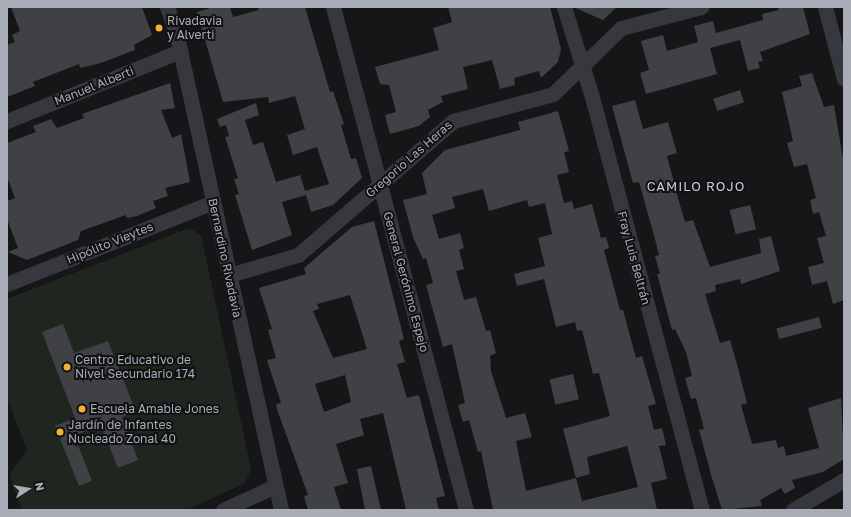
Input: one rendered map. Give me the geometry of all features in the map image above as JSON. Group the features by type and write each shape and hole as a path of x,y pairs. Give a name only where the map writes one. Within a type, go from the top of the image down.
{"street":[{"name":"Bernardino Rivadavia","path":"166,7 180,51 281,510"},
{"name":"General Gerónimo Espejo","path":"333,7 466,510"},
{"name":"Fray Luis Beltrán","path":"564,7 582,66 702,510"},
{"name":"Gregorio Las Heras","path":"229,275 298,255 453,120 553,94 621,28 701,7"},
{"path":"825,7 844,79"},
{"name":"Manuel Alberti","path":"7,121 180,51"},
{"name":"Hipólito Vieytes","path":"8,281 213,202"},
{"path":"793,510 844,480"},
{"path":"223,510 275,486"}],"shaded area":[{"path":"189,228 201,235 251,469 245,483 187,510 22,510 9,475 27,450 7,398 7,299"}],"building":[{"path":"11,7 142,7 152,35 134,45 135,50 101,63 80,68 79,64 33,82 35,86 7,97 7,45 15,42 12,35 20,31"},
{"path":"213,7 230,7 233,17 259,10 258,7 305,7 330,92 333,91 344,124 341,125 351,159 356,158 362,178 333,205 311,212 306,195 282,202 292,235 252,250 235,195 239,194 234,179 238,178 225,137 229,136 226,125 220,127 217,119 256,103 259,115 245,120 253,145 263,142 276,182 300,175 305,191 329,184 317,147 293,155 287,135 305,129 295,96 269,103 268,97 223,102 197,12"},
{"path":"448,7 550,7 561,49 558,62 541,78 539,71 514,78 515,85 500,89 492,60 463,67 468,89 441,96 443,102 428,110 430,117 419,126 390,134 385,115 396,112 389,85 380,84 375,67 439,50 433,28 452,22"},
{"path":"573,7 617,7 603,20"},
{"path":"778,7 803,7 810,34 760,52 763,61 758,62 760,68 748,71 740,40 710,48 717,74 646,94 640,73 649,70 641,41 663,35 667,51 698,42 694,26 713,21 716,33 763,20 762,14 779,10"},
{"path":"812,73 824,107 834,105 844,165 844,300 833,304 827,281 812,285 808,267 824,263 817,238 826,236 819,212 813,214 810,200 816,198 807,164 794,167 787,143 793,141 782,92 802,86 799,76"},
{"path":"170,83 175,108 161,110 172,138 181,134 190,182 165,188 168,196 153,201 156,208 137,216 127,218 126,215 81,231 78,240 27,260 8,252 18,248 7,219 7,201 15,198 7,177 7,143 36,132 33,126 51,119 57,128 84,118 82,114"},
{"path":"740,90 744,102 717,111 713,99"},
{"path":"635,100 643,129 668,122 677,153 667,156 678,198 685,222 693,220 710,267 761,253 759,239 771,236 780,271 741,284 740,279 715,285 716,291 705,294 720,343 730,340 747,403 741,405 752,444 776,440 778,448 784,446 786,456 819,448 808,408 841,398 844,459 823,472 792,480 795,488 785,494 781,488 760,500 762,506 722,510 699,430 704,429 696,398 691,399 685,378 692,376 686,352 675,329 672,330 657,274 660,274 655,256 659,255 655,239 639,182 633,183 612,106"},
{"path":"558,111 569,151 564,152 569,172 557,175 564,203 572,201 574,209 592,204 601,238 606,237 609,248 604,250 620,310 623,310 636,358 642,356 656,404 648,406 654,430 662,428 666,445 659,446 667,479 651,483 657,510 493,510 481,451 478,452 469,420 463,422 458,405 465,403 452,344 443,347 426,285 433,283 426,258 423,259 413,237 403,200 427,194 422,173 445,150 520,130 518,122","holes":["483,189 489,211 527,200 529,207 545,203 552,234 538,238 545,266 514,274 517,286 544,279 556,327 575,322 577,331 582,330 593,374 599,373 610,416 563,429 576,478 526,491 516,441 532,437 525,413 506,418 491,371 490,356 496,353 490,330 486,331 476,297 464,300 456,271 464,269 459,250 464,248 460,233 439,239 432,215 455,208 452,197","627,446 638,487 582,501 576,478 590,474 587,457"]},
{"path":"750,205 756,229 736,234 730,210"},
{"path":"374,221 404,339 399,341 405,362 397,364 407,398 419,395 445,496 436,498 439,510 406,510 383,413 360,419 364,435 336,444 348,483 334,487 341,510 308,510 304,496 308,495 276,404 281,403 267,360 276,358 268,330 272,329 259,288 306,274 304,268 352,227","holes":["350,295 367,349 333,358 313,311 319,309 317,304","345,375 351,402 324,412 315,384"]},
{"path":"819,317 822,328 779,339 776,328"},
{"path":"63,324 74,353 108,341 136,412 122,417 138,460 118,468 101,425 79,434 80,439 76,440 92,481 79,486 55,426 75,418 42,332"},
{"path":"573,374 579,399 555,405 550,379"},
{"path":"371,466 381,510 365,510 357,469"}],"place":[{"name":"Rivadavia y Alverti","path":"159,28"},
{"name":"Centro Educativo de Nivel Secundario 174","path":"67,367"},
{"name":"Escuela Amable Jones","path":"82,409"},
{"name":"Jardín de Infantes Nucleado Zonal 40","path":"60,432"}],"district":[{"name":"CAMILO ROJO","path":"696,186"}]}
